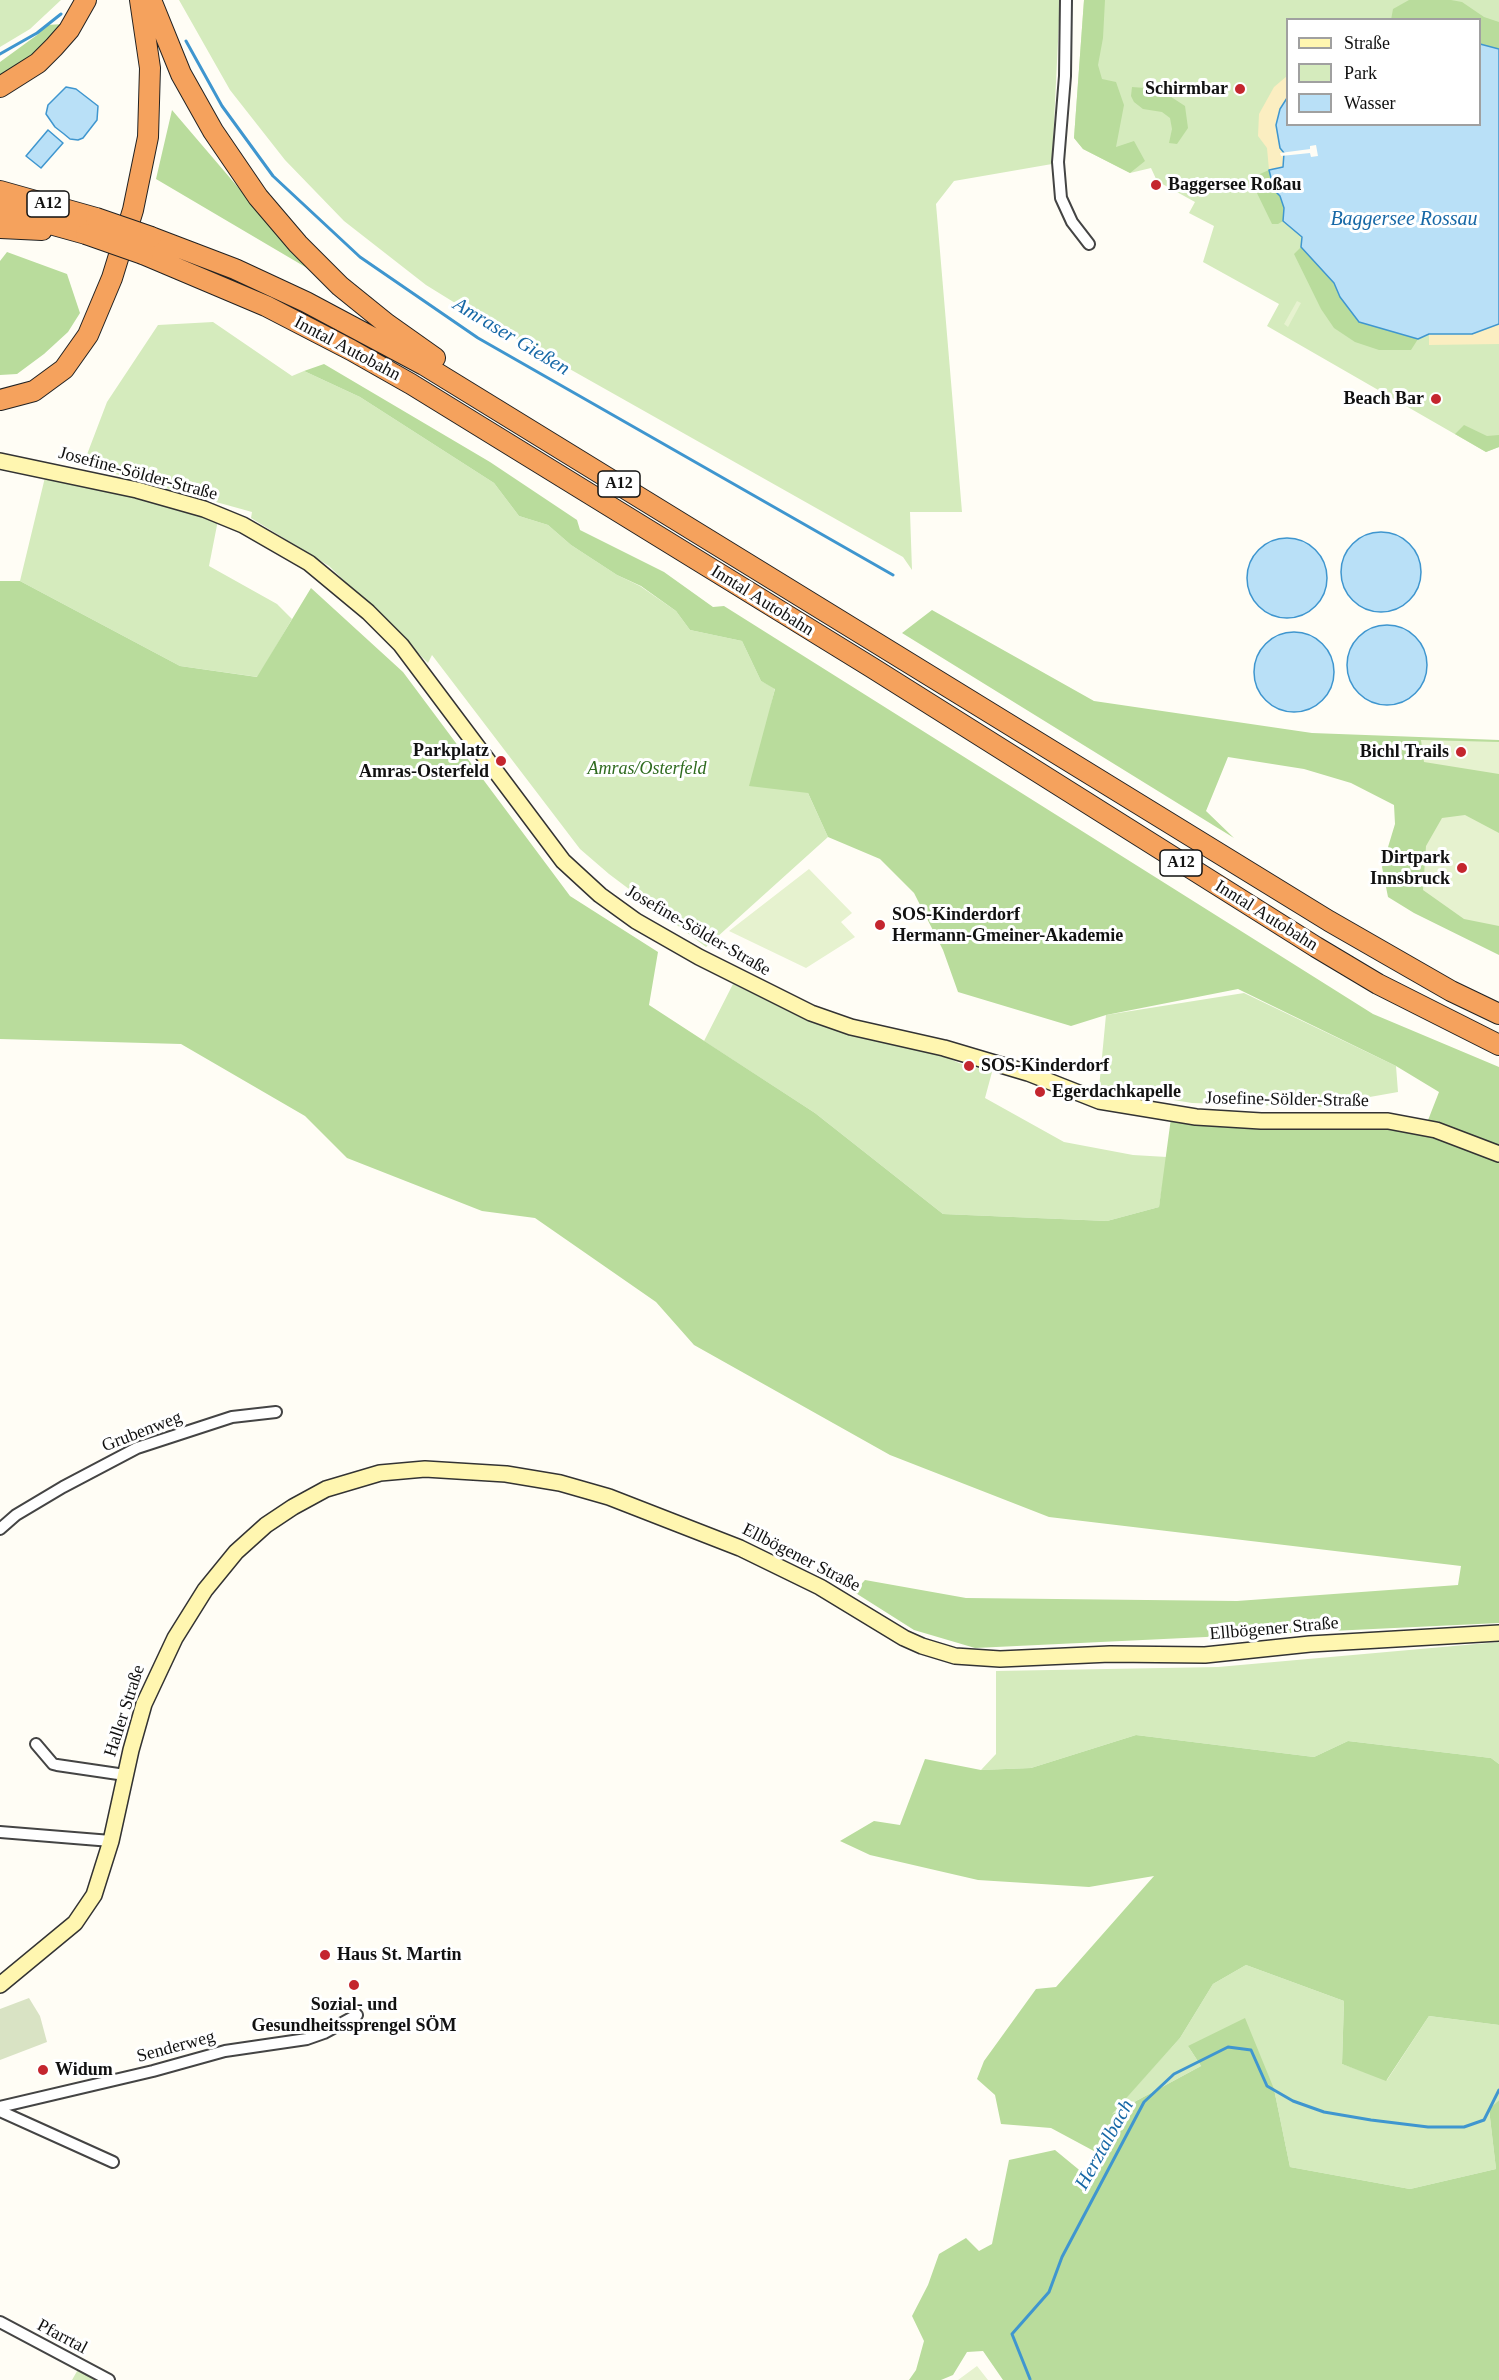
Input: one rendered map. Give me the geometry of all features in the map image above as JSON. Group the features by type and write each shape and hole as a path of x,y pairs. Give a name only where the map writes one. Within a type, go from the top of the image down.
{"highway":[{"path":"0,87 38,63 54,47 69,30 86,0"},
{"path":"0,386 34,377 67,349 90,306 116,237 130,180 140,118 140,65 130,0"},
{"path":"0,400 34,391 64,369 88,335 112,278 136,200 146,157 150,68 140,0"},
{"path":"151,0 181,74 213,131 272,214 340,286 387,324 450,368 473,395"},
{"name":"Inntal Autobahn","path":"0,191 147,246 235,269 366,332 473,395 1329,921 1451,991 1499,1014"},
{"name":"Inntal Autobahn","path":"0,210 91,226"},
{"path":"0,228 91,226"},
{"name":"Inntal Autobahn","path":"147,246 371,361 871,667 1316,947 1389,989 1499,1045"}],"main road":[{"name":"Josefine-Sölder-Straße","path":"0,461 126,487 204,509 243,525 309,563 368,612 401,645 563,861 600,895 636,921 699,957 810,1013 851,1027 965,1054 1028,1073 1099,1101 1196,1117 1261,1121 1388,1121 1436,1130 1499,1154"},
{"name":"Ellbögener Straße","path":"164,1660 205,1590 236,1552 266,1525 326,1489 380,1473 425,1469 534,1478 584,1490 638,1507 730,1544 820,1587 904,1638 955,1656 1000,1659 1110,1654 1205,1655 1310,1644 1499,1633"},
{"name":"Haller Straße","path":"0,1985 81,1916 94,1895 111,1841 125,1775 144,1704 164,1660"}],"street":[{"path":"1066,0 1065,76 1058,162 1060,198 1072,222 1089,243"},
{"name":"Grubenweg","path":"0,1529 16,1515 63,1487 137,1448 232,1418 276,1412"},
{"name":"Haller Straße","path":"36,1744 53,1764 125,1775"},
{"path":"0,1832 111,1841"},
{"name":"Senderweg","path":"0,2109 225,2051 307,2039 324,2033 357,2015"},
{"name":"Senderweg","path":"0,2109 112,2162"},
{"name":"Pfarrtal","path":"0,2322 109,2380"}],"green space":[{"path":"0,0 61,0 30,29 0,47"},
{"path":"179,0 1060,0 1052,164 954,181 936,204 962,512 910,512 912,570 903,557 481,319 426,285 344,221 285,160 230,90"},
{"path":"1084,0 1499,0 1499,447 1486,452 1267,326 1279,304 1203,262 1214,226 1189,213 1195,202 1157,181 1151,168 1130,173 1083,149 1074,138"},
{"path":"1084,0 1105,0 1103,38 1098,65 1102,79 1116,82 1124,105 1116,147 1134,141 1145,161 1130,173 1083,149 1074,138"},
{"path":"1409,0 1462,2 1484,17 1499,22 1499,49 1481,44 1481,18 1391,18 1393,9"},
{"path":"64,24 61,31 0,82 0,62 37,35 46,25"},
{"path":"1132,87 1159,89 1185,106 1188,128 1177,144 1169,143 1172,129 1170,118 1162,112 1143,109 1134,102 1131,96"},
{"path":"172,110 307,268 156,179"},
{"path":"1269,170 1274,190 1280,196 1284,208 1283,221 1278,224 1272,224 1255,189 1253,177"},
{"path":"1301,247 1334,283 1340,297 1392,331 1418,339 1411,350 1379,350 1355,342 1334,328 1321,309 1294,254"},
{"path":"7,252 67,274 80,313 68,332 44,354 17,374 0,375 0,261"},
{"path":"1297,301 1301,303 1288,327 1284,324"},
{"name":"Amras/Osterfeld","path":"213,322 292,376 304,371 360,397 494,483 519,516 548,525 571,545 617,575 640,586 676,611 690,630 742,641 761,681 775,688 770,710 828,837 706,947 609,874 580,849 432,655 428,663 329,566 251,518 252,512 83,465 107,402 158,325"},
{"path":"324,364 490,462 577,520 580,530 664,572 713,607 724,606 1373,1014 1499,1067 1499,1623 975,1648 914,1630 854,1592 865,1580 966,1598 1237,1601 1458,1585 1461,1566 1049,1517 890,1455 694,1345 656,1302 535,1218 482,1211 347,1158 305,1116 181,1044 0,1039 0,581 20,581 180,666 257,677 311,588 403,672 570,896 658,952 649,1005 815,1113 943,1214 1107,1221 1159,1207 1171,1118 1353,1127 1423,1133 1439,1092 1396,1066 1238,989 1106,1015 1071,1026 958,992 943,950 914,893 880,859 828,837 808,793 749,786 775,689 761,681 742,641 690,630 676,611 641,586 617,575 571,545 548,525 519,516 494,483 360,397 304,371"},
{"path":"1464,425 1487,436 1499,435 1499,447 1486,452 1455,434"},
{"path":"47,469 219,515 209,566 277,604 292,619 258,677 180,666 20,581"},
{"path":"932,610 1094,701 1312,733 1499,740 1499,955 1414,913 1388,897 1382,867 1395,824 1394,805 1351,783 1304,769 1228,757 1206,811 1234,838 902,633"},
{"name":"Bichl Trails","path":"1421,740 1499,742 1499,774 1424,762"},
{"name":"Dirtpark Innsbruck","path":"1465,815 1499,833 1499,926 1464,919 1423,890 1426,846 1442,818"},
{"path":"809,869 852,913 841,922 855,937 806,968 729,931"},
{"path":"733,984 790,1011 937,1053 959,1063 992,1072 985,1098 1064,1142 1133,1155 1167,1157 1159,1207 1107,1221 943,1214 815,1113 704,1041"},
{"path":"1244,993 1396,1066 1398,1092 1347,1101 1346,1108 1192,1103 1099,1088 1106,1015"},
{"path":"1499,1642 1499,1764 1491,1758 1348,1741 1314,1757 1136,1735 1031,1768 981,1770 996,1754 996,1671 1218,1667"},
{"path":"1136,1735 1314,1757 1348,1741 1491,1758 1499,1764 1499,2025 1429,2016 1386,2081 1342,2064 1344,2001 1246,1965 1213,1984 1180,2038 1112,2114 1201,2066 1188,2046 1245,2018 1274,2089 1290,2167 1410,2189 1496,2169 1489,2109 1499,2100 1499,2380 1003,2380 983,2351 967,2352 953,2375 941,2380 909,2380 916,2370 924,2341 912,2316 928,2285 939,2254 966,2238 979,2251 992,2244 1009,2160 1055,2150 1089,2178 1105,2157 1051,2128 1001,2124 995,2095 977,2079 984,2061 1036,1989 1056,1987 1154,1876 1089,1887 978,1880 870,1855 840,1841 874,1821 900,1825 925,1759 981,1770 1031,1768"},
{"path":"1246,1965 1344,2001 1342,2064 1387,2080 1429,2016 1499,2025 1499,2100 1489,2109 1496,2169 1410,2189 1290,2167 1274,2089 1188,2046 1201,2066 1110,2115 1180,2038 1213,1984"},
{"path":"29,1998 40,2016 47,2042 0,2060 0,2009"},
{"path":"80,2366 109,2380 72,2380"},
{"path":"977,2366 988,2380 958,2380"}],"sand":[{"path":"1286,77 1286,100 1276,125 1280,148 1284,153 1283,167 1269,170 1267,148 1258,136 1259,114 1274,87"},
{"path":"1499,324 1499,344 1429,345 1429,334 1472,334"}],"water":[{"name":"Baggersee Rossau","path":"1481,44 1499,49 1499,324 1472,334 1429,334 1418,339 1359,322 1340,297 1334,283 1301,247 1302,237 1283,221 1284,208 1280,196 1274,190 1269,170 1283,167 1284,153 1280,148 1276,125 1280,109 1286,100 1286,126 1481,126"},
{"path":"66,87 76,89 98,106 97,120 83,138 78,140 70,139 55,127 46,114 48,105"},
{"path":"48,130 63,143 41,168 26,156"},
{"path":"1381,532 1396,535 1409,544 1418,557 1421,572 1418,587 1409,600 1396,609 1381,612 1366,609 1353,600 1344,587 1341,572 1344,557 1353,544 1366,535"},
{"path":"1287,538 1302,541 1315,550 1324,563 1327,578 1324,593 1315,606 1302,615 1287,618 1272,615 1259,606 1250,593 1247,578 1250,563 1259,550 1272,541"},
{"path":"1387,625 1402,628 1415,637 1424,650 1427,665 1424,680 1415,693 1402,702 1387,705 1372,702 1359,693 1350,680 1347,665 1350,650 1359,637 1372,628"},
{"path":"1294,632 1309,635 1322,644 1331,657 1334,672 1331,687 1322,700 1309,709 1294,712 1279,709 1266,700 1257,687 1254,672 1257,657 1266,644 1279,635"}],"pier":[{"path":"1316,145 1318,156 1311,157 1310,153 1281,156 1280,153 1310,149 1310,146"}],"waterway":[{"name":"Amraser Gießen","path":"0,54 37,33 61,14"},
{"name":"Amraser Gießen","path":"186,41 222,106 273,176 360,257 478,338 893,575"},
{"name":"Herztalbach","path":"1030,2379 1012,2334 1049,2292 1062,2257 1144,2102 1174,2074 1228,2047 1251,2050 1267,2086 1293,2101 1324,2112 1428,2127 1464,2127 1484,2120 1499,2090"}],"place":[{"name":"Schirmbar","path":"1240,89"},
{"name":"Baggersee Roßau","path":"1156,185"},
{"name":"Beach Bar","path":"1436,399"},
{"name":"Bichl Trails","path":"1461,752"},
{"name":"Parkplatz Amras-Osterfeld","path":"501,761"},
{"name":"Dirtpark Innsbruck","path":"1462,868"},
{"name":"SOS-Kinderdorf Hermann-Gmeiner-Akademie","path":"880,925"},
{"name":"SOS-Kinderdorf","path":"969,1066"},
{"name":"Egerdachkapelle","path":"1040,1092"},
{"name":"Haus St. Martin","path":"325,1955"},
{"name":"Sozial- und Gesundheitssprengel SÖM","path":"354,1985"},
{"name":"Widum","path":"43,2070"}]}
